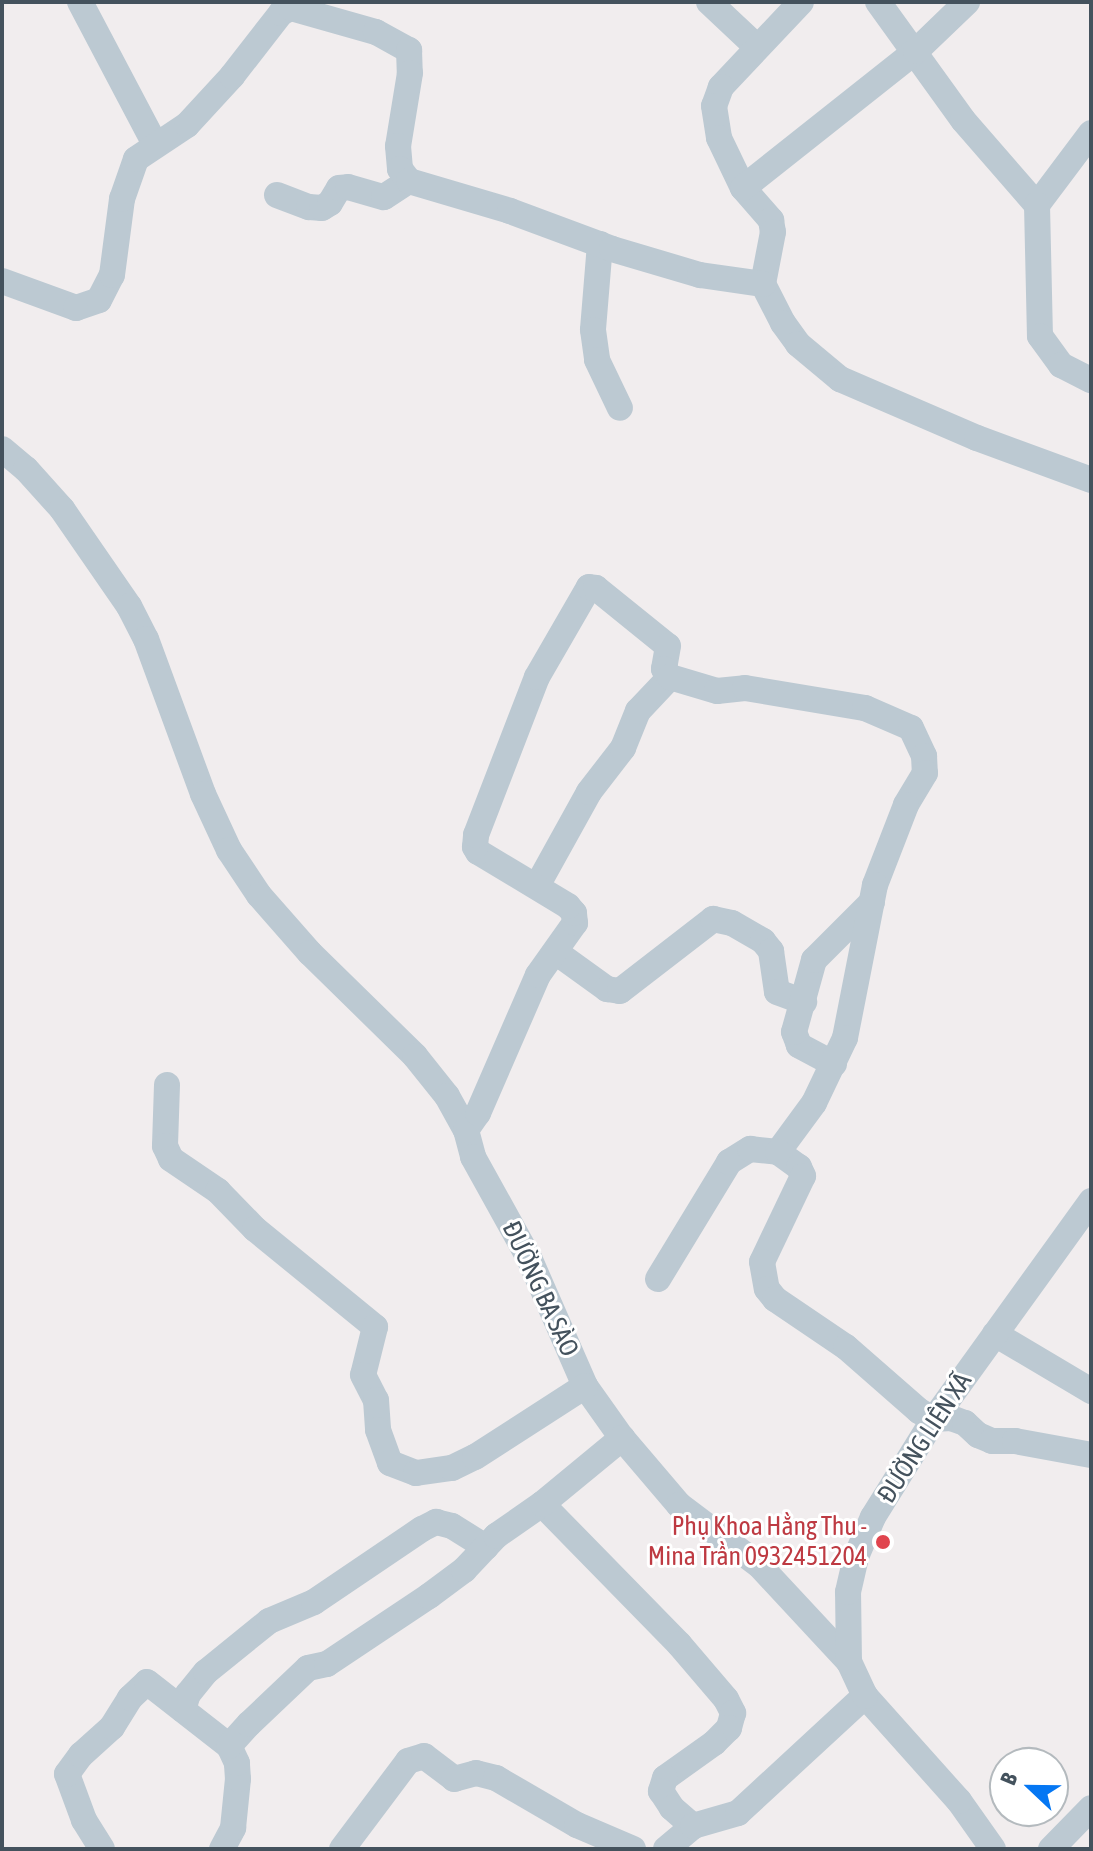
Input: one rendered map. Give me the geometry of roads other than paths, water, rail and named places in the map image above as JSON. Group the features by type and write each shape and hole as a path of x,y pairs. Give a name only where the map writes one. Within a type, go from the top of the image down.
{"street":[{"path":"80,2 155,144"},
{"path":"709,2 757,47"},
{"path":"801,2 721,87 714,106 719,138 743,188 771,220 773,232 763,284 798,344 840,379 977,438 1091,480"},
{"path":"878,2 963,120 1037,205"},
{"path":"743,188 916,51 967,2"},
{"path":"2,281 76,308 99,300 112,275 127,175 136,159 187,125 290,5 376,32 409,50 410,73 398,146 400,169 409,181 510,211 600,244 700,275 763,284"},
{"path":"1091,133 1037,205 1040,336 1061,365 1091,380"},
{"path":"277,195 309,207 322,208 330,203 339,188 348,187 384,197 409,181"},
{"path":"600,244 593,330 597,360 620,408"},
{"name":"ĐƯỜNG BA SÀO","path":"2,449 26,469 62,509 129,606 146,639 203,794 229,850 259,895 310,953 415,1056 447,1096 466,1130 473,1157 530,1260 585,1386 622,1438 679,1505 759,1565 849,1662"},
{"path":"466,1130 478,1113 538,975 557,953 575,923 574,913 537,886 478,852 475,847 476,835 537,677 589,587 608,597 668,646 664,669 670,677 717,691 745,688 865,708 911,728 924,756 925,773 892,838 872,902 845,1038 814,1103 778,1152"},
{"path":"537,886 589,792 623,748 638,711 670,677"},
{"path":"834,1064 812,1055 799,1045 794,1032 814,960 872,902"},
{"path":"557,953 607,989 620,991 713,919 732,923 763,941 771,951 777,992 804,1002"},
{"path":"167,1085 165,1146 171,1159 218,1191 255,1229 375,1327 375,1338 363,1375 376,1400 378,1430 390,1463 416,1473 452,1468 475,1457 585,1386"},
{"path":"658,1279 729,1162 750,1149 778,1152 799,1167 803,1176 762,1262 767,1289 775,1299 846,1347 919,1411 934,1419 951,1418 965,1423 978,1435 992,1441 1015,1441 1091,1455"},
{"name":"ĐƯỜNG LIÊN XÃ","path":"993,1849 959,1801 865,1696 849,1662 848,1592 856,1557 873,1517 934,1419 1091,1201"},
{"path":"995,1334 1091,1391"},
{"path":"229,1746 308,1668 327,1664 347,1653 373,1631 464,1570 486,1547 622,1438"},
{"path":"542,1504 679,1644 726,1699 733,1713 729,1728 714,1743 665,1778 661,1791 672,1808 693,1826"},
{"path":"183,1710 188,1694 206,1672 269,1621 314,1602 422,1529 436,1522 444,1524 486,1547"},
{"path":"102,1849 84,1820 67,1774 81,1755 112,1727 130,1698 147,1682 229,1746 237,1763 233,1828 222,1849"},
{"path":"666,1849 693,1826 738,1813 865,1696"},
{"path":"342,1849 408,1761 424,1756 454,1779 476,1773 496,1778 577,1825 633,1849"},
{"path":"1051,1849 1091,1808"}],"place":[{"name":"Phụ Khoa Hằng Thu - Mina Trần 0932451204","path":"883,1542"}]}
